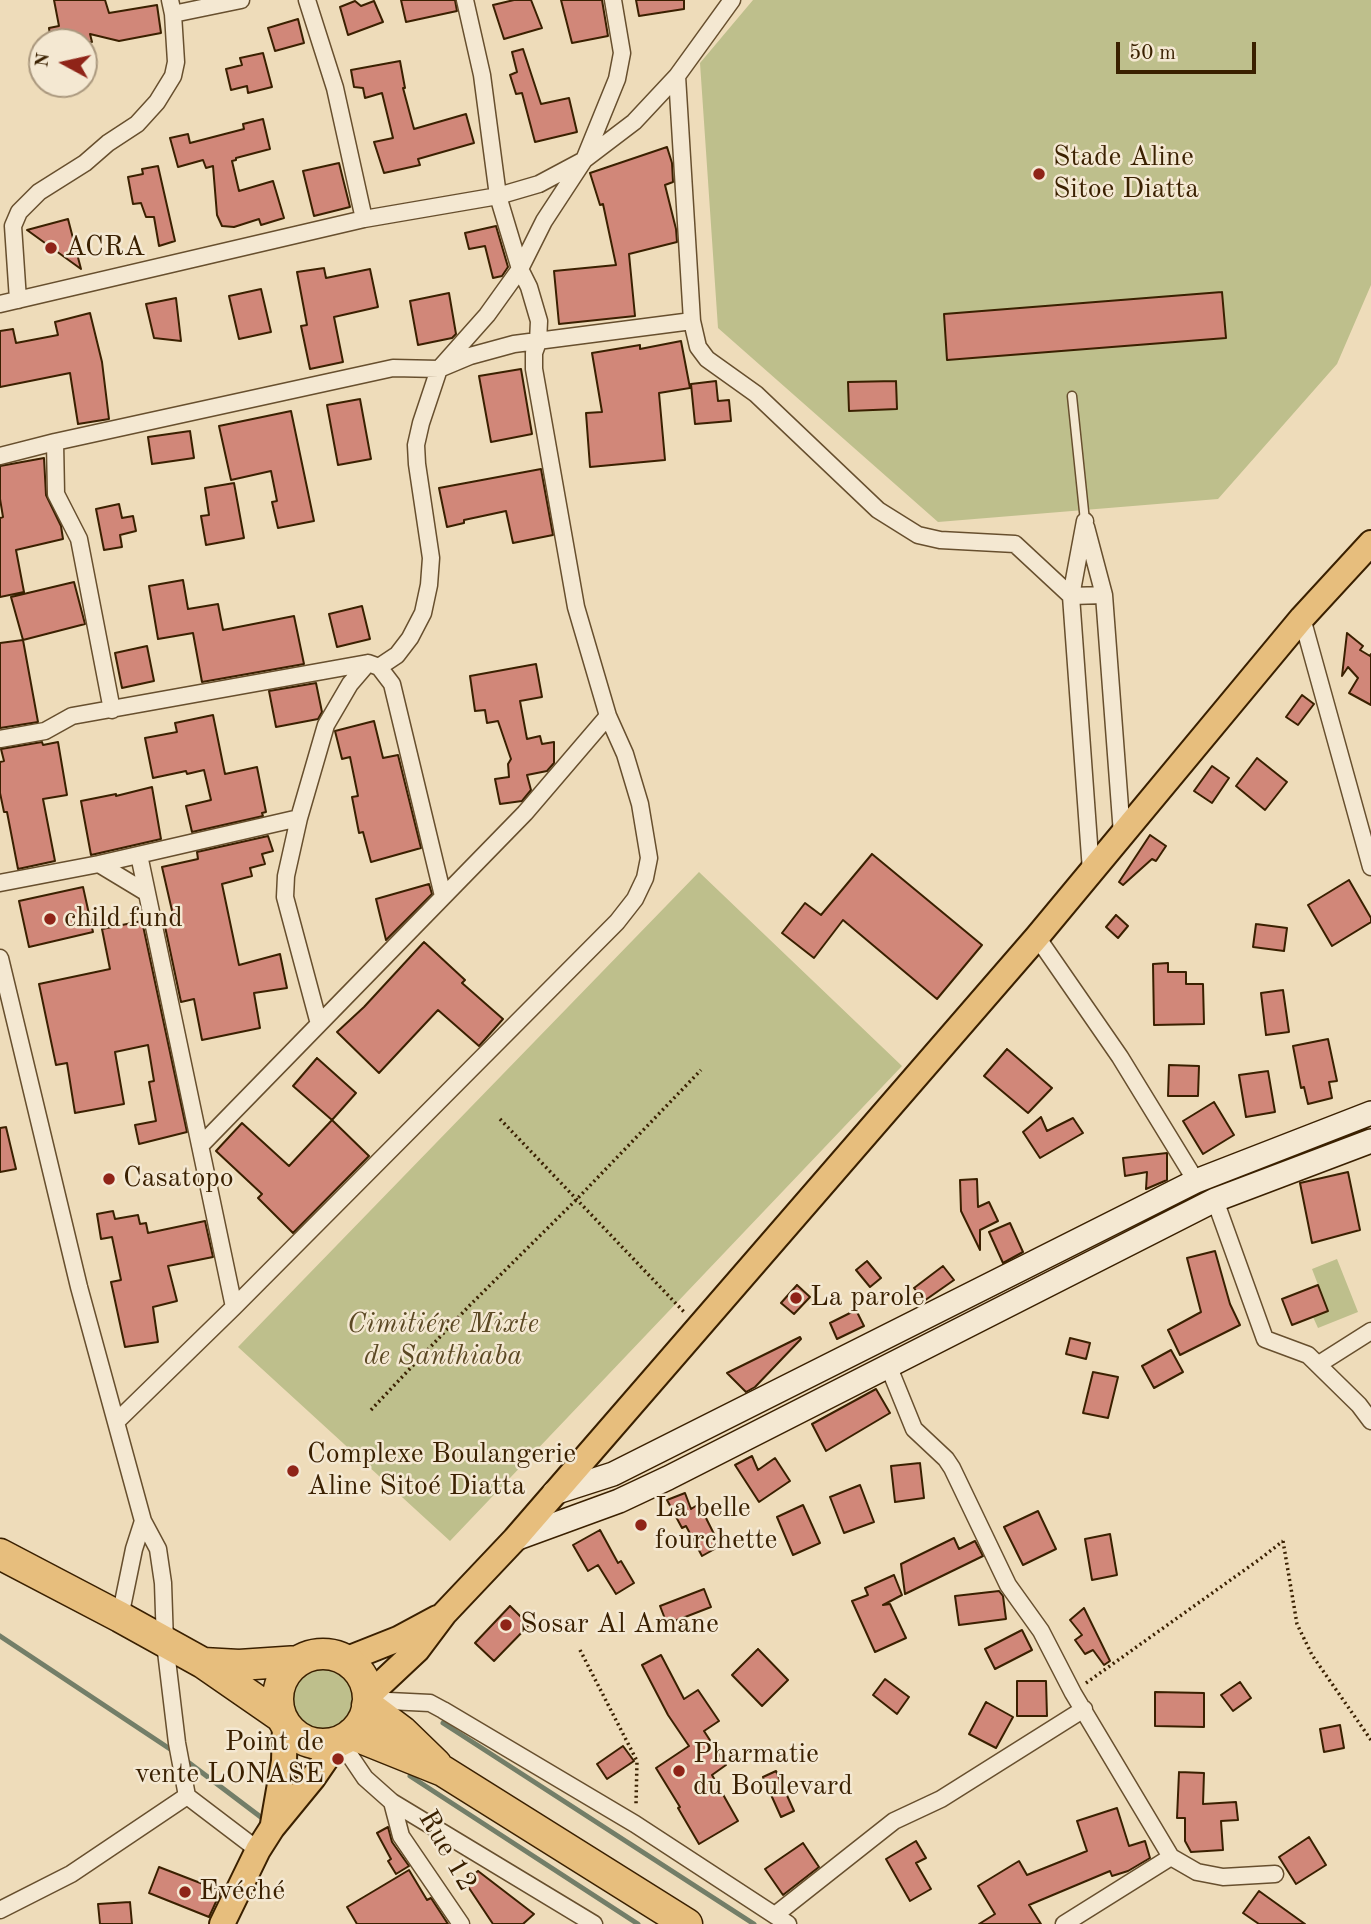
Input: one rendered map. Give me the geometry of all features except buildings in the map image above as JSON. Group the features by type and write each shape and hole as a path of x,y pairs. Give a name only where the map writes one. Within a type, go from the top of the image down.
{"highway":[{"path":"0,1555 202,1663 283,1721 295,1736 308,1743 323,1745 343,1740 359,1726 368,1701 365,1682 357,1669 330,1654 314,1655 299,1661 239,1665 202,1663"},
{"path":"283,1721 278,1701 279,1686 287,1672 299,1661"},
{"path":"368,1701 443,1771 687,1924"},
{"path":"343,1740 443,1771"}],"main road":[{"path":"368,1701 417,1650 444,1614 515,1539 1037,937 1302,618 1371,542"},
{"path":"345,1660 398,1639 444,1614"},
{"path":"272,1828 284,1761 283,1721"},
{"path":"222,1924 258,1850 272,1828 343,1740"}],"street":[{"path":"18,300 13,226 19,212 38,192 85,163 108,143 137,124 157,102 173,76 176,62 172,7 241,0"},
{"path":"307,0 335,88 364,219"},
{"path":"116,1422 617,922 635,899 645,878 649,858 636,792 625,754 608,716 576,607 534,369 539,321 498,196 482,75 465,0"},
{"path":"0,739 45,731 72,716 374,665 397,655 410,638 423,613 429,585 431,558 416,445 421,423 439,369 487,315 520,269 544,221 584,160 617,79 622,53 613,0"},
{"path":"0,304 364,219 498,196 539,184 584,160 634,122 677,76 732,0"},
{"path":"677,76 692,321 698,347 707,359 756,394 878,510 918,535 940,540 1015,544 1071,596 1104,595"},
{"path":"0,456 393,369 439,369 470,356 514,344 692,321"},
{"path":"55,442 56,494 79,539 112,709"},
{"path":"1085,521 1071,596 1091,872"},
{"path":"1085,521 1104,595 1122,834"},
{"path":"1302,618 1371,867"},
{"path":"319,1024 285,897 286,876 299,818 331,713 350,684 374,665"},
{"path":"374,665 392,684 443,896"},
{"path":"201,1145 525,813 608,716"},
{"path":"0,883 99,864 299,818"},
{"path":"139,855 234,1307"},
{"path":"99,864 147,893"},
{"path":"1037,937 1120,1057 1196,1181"},
{"path":"0,958 73,1265 143,1521 158,1549 163,1583 165,1643 177,1743 187,1796 258,1850"},
{"path":"554,1493 612,1474 1196,1181 1371,1113"},
{"path":"515,1539 619,1501 668,1479 1215,1200 1371,1141"},
{"path":"1215,1200 1263,1336 1267,1341 1300,1350 1319,1364 1371,1421"},
{"path":"1319,1364 1371,1331"},
{"path":"888,1365 914,1429 952,1468 1014,1595 1041,1631 1073,1693 1171,1857 1197,1872 1223,1877 1275,1874"},
{"path":"120,1617 134,1549 143,1521"},
{"path":"368,1701 430,1703 437,1706 635,1824 781,1919 894,1821 941,1800 1084,1709"},
{"path":"343,1740 365,1778 391,1802 594,1924"},
{"path":"0,1910 71,1874 187,1796"},
{"name":"Rue 12","path":"391,1802 401,1836 461,1924"},
{"path":"1064,1924 1171,1857"}],"lane":[{"path":"1072,396 1085,521"}],"path":[{"path":"371,1410 469,1306 578,1199 701,1070"},
{"path":"500,1119 698,1327"},
{"path":"1073,1693 1283,1541 1297,1623 1312,1655 1371,1740"},
{"path":"580,1650 638,1760 635,1824"}],"green space":[{"name":"Stade Aline Sitoe Diatta","path":"753,0 1371,0 1371,285 1337,364 1218,499 938,522 718,328 700,63"},
{"name":"Cimitiére Mixte de Santhiaba","path":"699,872 902,1066 450,1541 238,1347"},
{"path":"1337,1259 1358,1312 1318,1328 1313,1317 1328,1311 1312,1269"},
{"path":"318,1669 330,1669 346,1678 353,1688 353,1712 346,1722 330,1731 318,1731 307,1726 298,1717 293,1706 293,1694 298,1683 307,1674"}],"waterway":[{"path":"0,1636 173,1751"},
{"path":"443,1723 754,1924"},
{"path":"184,1759 262,1818"},
{"path":"410,1776 638,1924"}],"place":[{"name":"Stade Aline Sitoe Diatta","path":"1039,174"},
{"name":"ACRA","path":"51,248"},
{"name":"child fund","path":"50,919"},
{"name":"Casatopo","path":"109,1179"},
{"name":"La parole","path":"796,1298"},
{"name":"Complexe Boulangerie Aline Sitoé Diatta","path":"293,1471"},
{"name":"La belle fourchette","path":"641,1525"},
{"name":"Sosar Al Amane","path":"506,1625"},
{"name":"Point de vente LONASE","path":"338,1759"},
{"name":"Pharmatie du Boulevard","path":"679,1771"},
{"name":"Evéché","path":"185,1892"}]}
